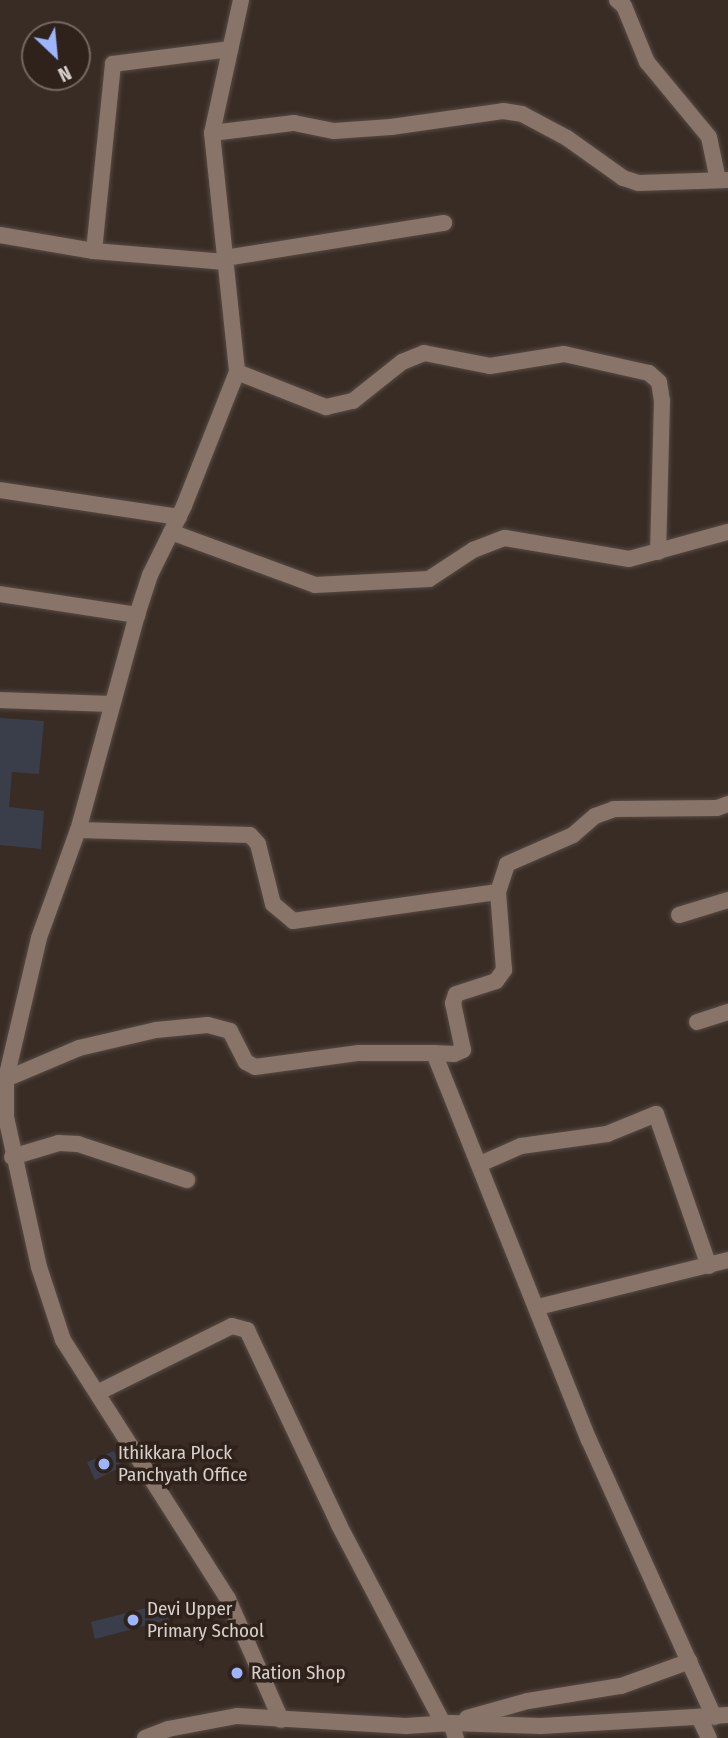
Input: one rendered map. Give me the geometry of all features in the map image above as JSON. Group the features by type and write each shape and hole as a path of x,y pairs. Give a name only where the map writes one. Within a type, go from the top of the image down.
{"street":[{"path":"241,0 212,133 237,372 137,615 110,704 78,830 39,938 4,1086 12,1157 55,1322 73,1358 99,1392 228,1599 281,1720"},
{"path":"212,133 295,123 334,131 391,127 503,111 522,114 567,138 623,178 638,183 723,180 709,137 647,62 624,6 617,0"},
{"path":"94,251 113,64 230,49"},
{"path":"0,235 94,251 226,260 444,223"},
{"path":"237,372 326,407 353,401 402,362 424,353 490,366 564,354 649,373 659,382 662,401 658,552"},
{"path":"0,490 175,524 315,585 429,579 473,550 505,538 611,558 658,552 728,532"},
{"path":"0,594 137,615"},
{"path":"0,700 110,704"},
{"path":"4,1086 79,1048 156,1030 208,1025 230,1031 246,1062 255,1067 359,1054 454,1054 463,1050 453,1003 456,994 496,981 504,970 498,892 502,872 517,856 573,835 595,816 614,809 717,808 728,804"},
{"path":"78,830 250,835 258,844 273,904 293,921 498,892"},
{"path":"679,915 728,900"},
{"path":"697,1021 728,1012"},
{"path":"434,1053 538,1307 589,1440 714,1717 709,1738"},
{"path":"480,1164 521,1146 607,1134 656,1114 709,1266"},
{"path":"12,1157 59,1143 78,1144 187,1180"},
{"path":"538,1307 728,1260"},
{"path":"99,1392 232,1326 247,1330 339,1525 450,1728"},
{"path":"450,1728 528,1701 621,1686 690,1661"},
{"path":"145,1738 237,1716 407,1732 714,1717"}],"building":[{"path":"0,718 44,721 39,774 12,772 9,807 44,811 41,849 0,845"},
{"name":"Ithikkara Plock Panchyath Office","path":"114,1451 121,1467 95,1480 87,1462"},
{"name":"Devi Upper Primary School","path":"165,1603 174,1618 95,1639 91,1622"}],"place":[{"name":"Ithikkara Plock Panchyath Office","path":"104,1464"},
{"name":"Devi Upper Primary School","path":"133,1620"},
{"name":"Ration Shop","path":"237,1673"}]}
